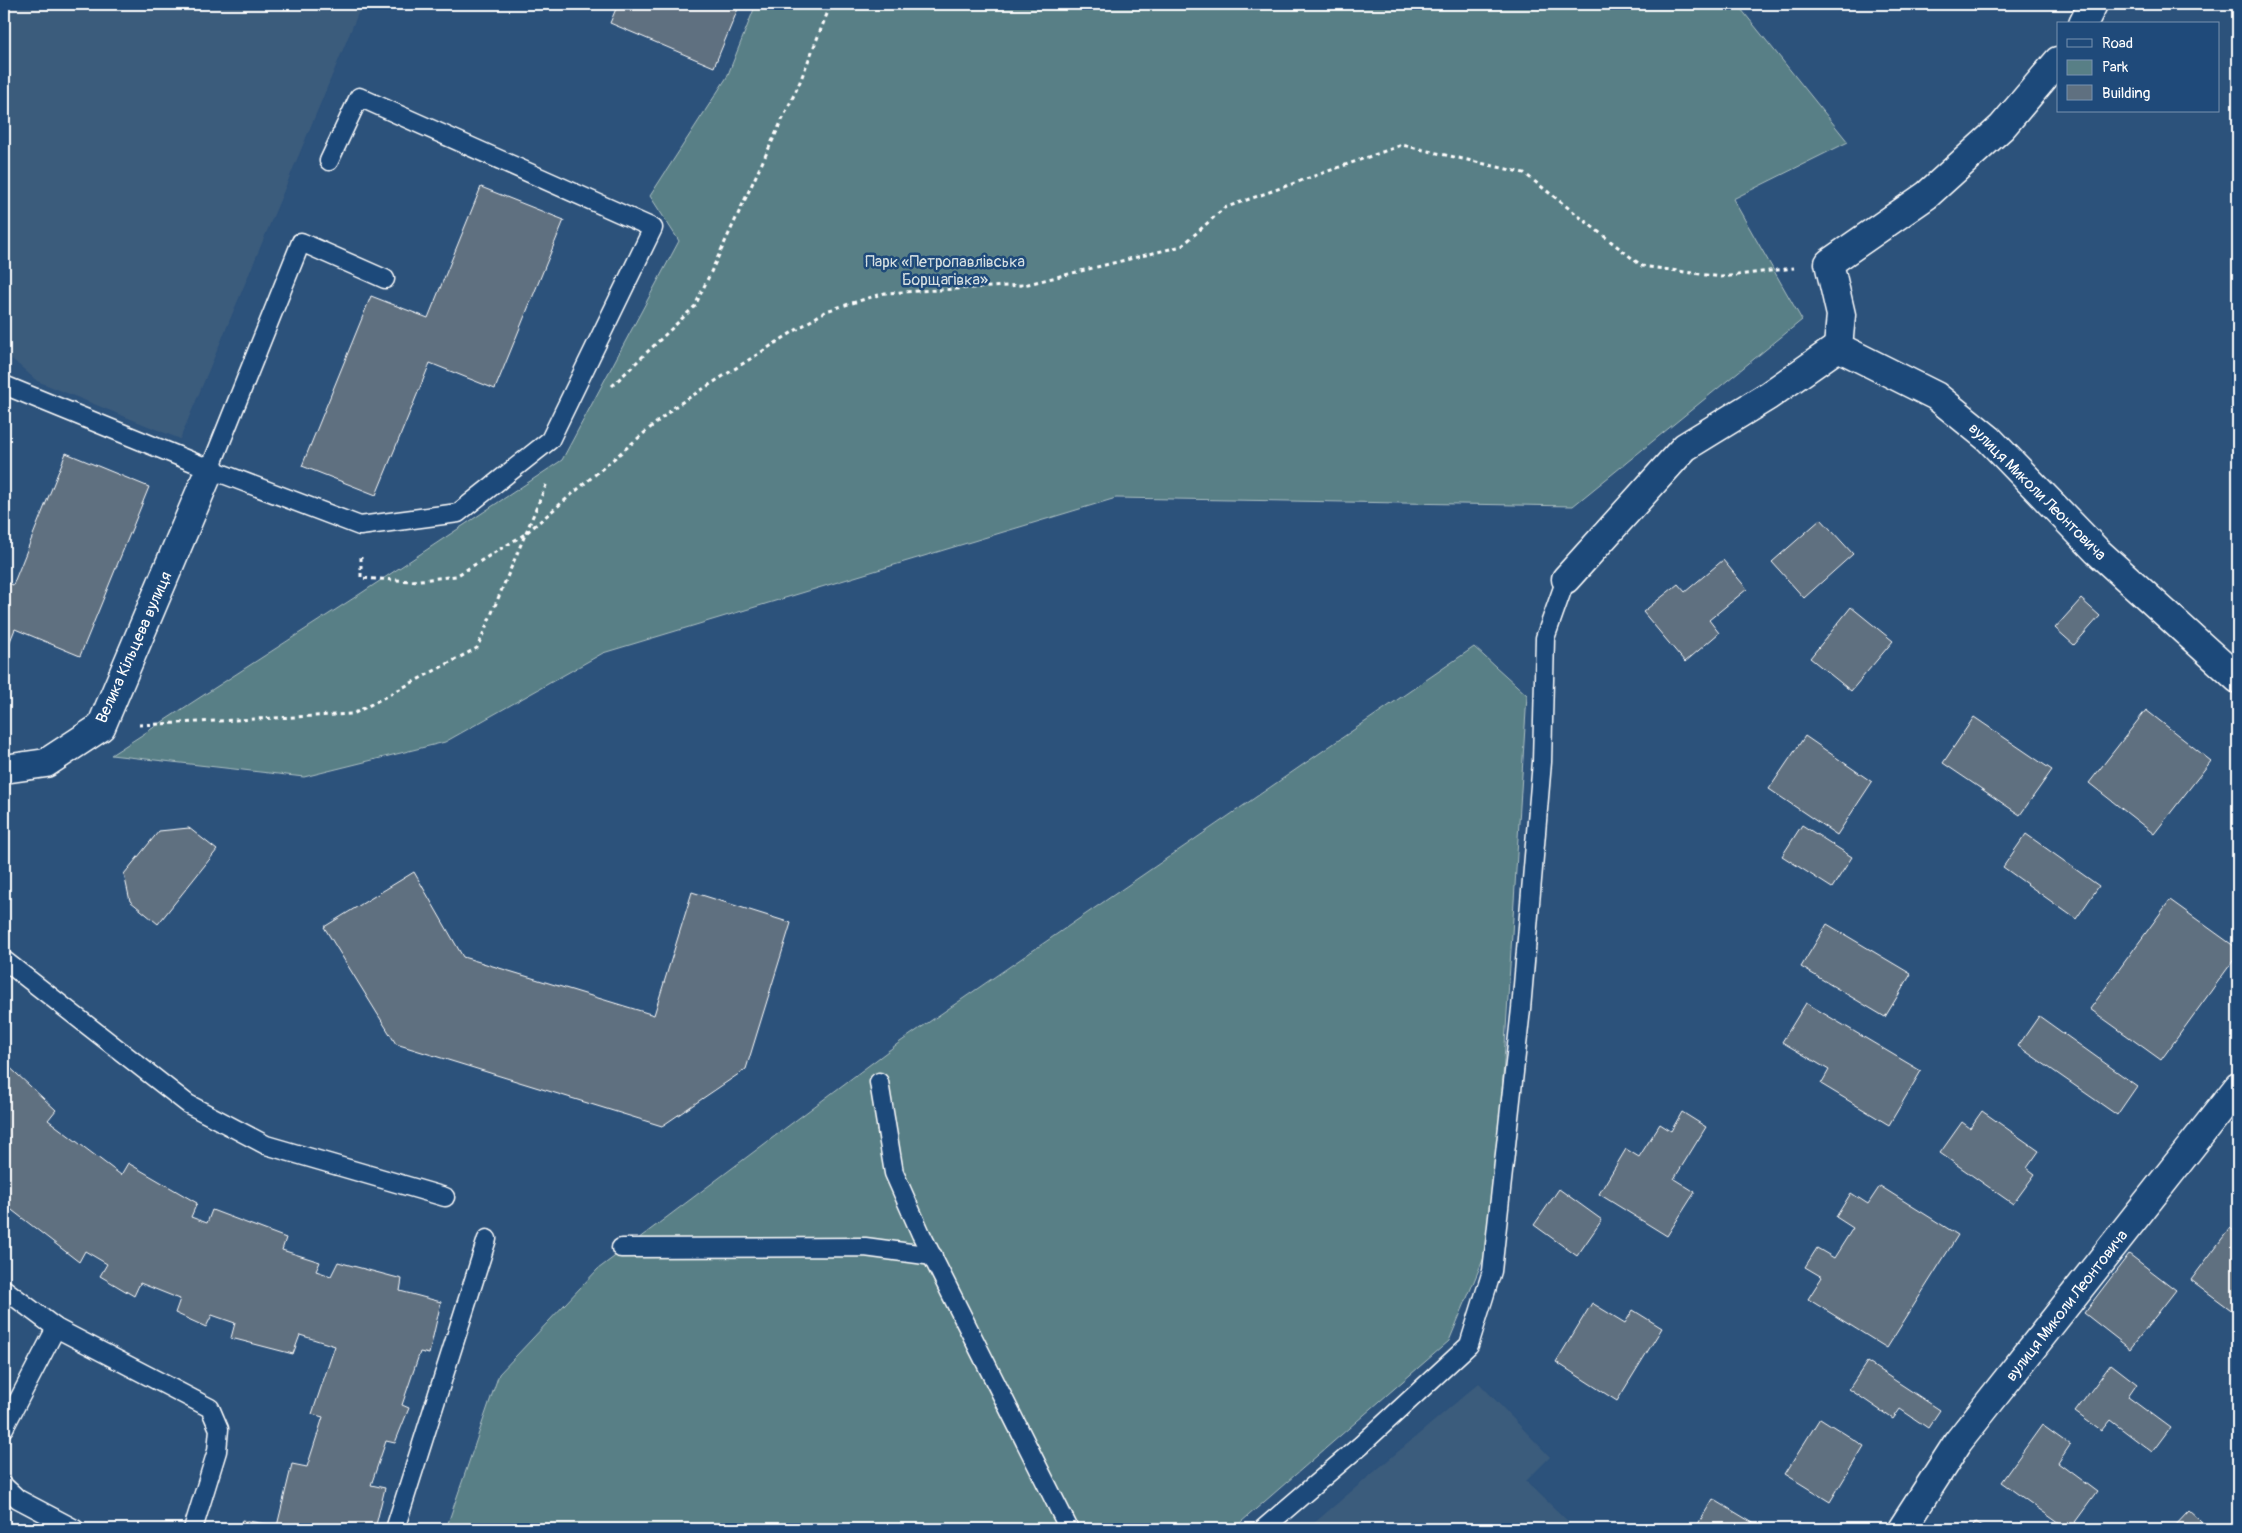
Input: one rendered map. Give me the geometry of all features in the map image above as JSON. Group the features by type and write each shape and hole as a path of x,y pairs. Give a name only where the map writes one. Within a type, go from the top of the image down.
{"street":[{"path":"2084,22 2093,4"},
{"path":"1566,579 1685,447 1768,396 1838,346 1841,315 1829,263 1927,195 2002,127 2057,63"},
{"name":"вулиця Миколи Леонтовича","path":"1838,346 1936,396 1990,440 2097,551 2238,679"},
{"name":"Велика Кільцева вулиця","path":"4,769 46,763 100,727 210,469"},
{"name":"вулиця Миколи Леонтовича","path":"1902,1529 1958,1442 2238,1087"}],"lane":[{"path":"4,385 210,469 360,526 458,513 550,440 653,228 358,96 329,160"},
{"path":"210,469 301,242 385,279"},
{"path":"1263,1529 1361,1445 1464,1350 1469,1345 1475,1327 1492,1271 1521,1009 1542,762 1545,638 1566,579"},
{"path":"4,960 188,1104 266,1145 445,1198"},
{"path":"879,1082 894,1173 1069,1529"},
{"path":"395,1529 487,1239"},
{"path":"621,1248 865,1247 934,1256"},
{"path":"4,1289 56,1328 210,1408 220,1429 217,1451 193,1529"},
{"path":"4,1428 56,1328"},
{"path":"4,1486 18,1498 75,1529"}],"path":[{"path":"360,526 361,578 412,581 456,576 525,534 676,406 826,311 885,293 1024,285 1182,246 1224,208 1402,144 1524,173 1642,266 1721,277 1829,263"}],"shaded area":[{"path":"4,4 362,4 180,439 37,381 13,360 4,356"},
{"path":"1479,1383 1550,1457 1526,1481 1576,1529 1307,1529"}],"green space":[{"name":"Парк «Петропавлівська Борщагівка»","path":"756,4 1737,4 1848,142 1733,199 1802,320 1573,506 1116,498 603,653 445,742 304,777 111,755 360,594 562,460 679,241 650,196 727,77"},
{"path":"1474,647 1527,695 1493,1236 1449,1341 1233,1529 446,1529 499,1374 598,1269 900,1042"}],"building":[{"path":"618,4 740,4 714,67 610,23"},
{"path":"481,187 564,220 495,389 430,363 376,495 302,466 371,296 428,318"},
{"path":"66,453 149,487 80,656 15,629 4,656 4,581 13,585"},
{"path":"1821,519 1853,554 1804,598 1772,562"},
{"path":"1723,560 1747,589 1709,620 1719,633 1685,662 1643,612 1678,584 1685,592"},
{"path":"2081,599 2100,616 2074,645 2055,628"},
{"path":"1851,607 1893,641 1851,691 1810,658"},
{"path":"2146,710 2211,761 2154,834 2089,783"},
{"path":"1974,717 2052,770 2020,815 1943,763"},
{"path":"1805,736 1872,782 1837,835 1769,789"},
{"path":"1802,825 1852,857 1832,888 1782,856"},
{"path":"189,828 217,850 158,924 130,901 124,874 159,831"},
{"path":"2026,834 2099,886 2076,919 2003,867"},
{"path":"414,872 463,957 654,1015 692,892 791,923 746,1069 662,1126 396,1044 324,927"},
{"path":"2170,900 2238,949 2238,954 2161,1060 2090,1009"},
{"path":"1827,924 1911,974 1885,1017 1801,967"},
{"path":"1806,1003 1921,1071 1889,1125 1821,1084 1829,1070 1782,1042"},
{"path":"2039,1016 2137,1086 2117,1115 2018,1046"},
{"path":"4,1062 56,1110 48,1120 121,1175 128,1163 197,1203 191,1217 207,1223 212,1210 286,1238 282,1250 320,1262 316,1271 331,1276 338,1262 402,1279 400,1291 441,1302 429,1354 420,1352 402,1405 409,1408 395,1443 386,1441 371,1485 385,1488 375,1529 239,1529 242,1520 277,1526 292,1464 307,1467 323,1417 312,1414 335,1346 300,1335 293,1354 231,1338 235,1323 212,1315 206,1327 175,1313 180,1299 140,1283 134,1296 100,1276 107,1264 85,1251 79,1262 4,1204"},
{"path":"1982,1111 2039,1151 2027,1168 2035,1174 2013,1204 1940,1153 1962,1122 1970,1128"},
{"path":"1682,1112 1706,1127 1674,1179 1695,1192 1667,1236 1599,1194 1626,1149 1639,1157 1660,1124 1671,1131"},
{"path":"1880,1186 1958,1235 1887,1348 1808,1299 1822,1277 1805,1267 1817,1248 1834,1258 1853,1228 1836,1217 1851,1193 1868,1204"},
{"path":"1559,1189 1602,1220 1577,1256 1534,1225"},
{"path":"2230,1228 2238,1234 2238,1315 2191,1280"},
{"path":"2129,1254 2176,1290 2130,1349 2084,1313"},
{"path":"1592,1303 1625,1323 1633,1310 1662,1328 1617,1401 1556,1362"},
{"path":"1867,1362 1940,1410 1928,1428 1900,1409 1893,1419 1849,1389"},
{"path":"2111,1364 2137,1384 2128,1397 2170,1428 2152,1452 2110,1420 2101,1431 2075,1412"},
{"path":"1820,1418 1864,1446 1830,1502 1785,1474"},
{"path":"2042,1425 2070,1445 2058,1463 2097,1492 2070,1529 2067,1529 2001,1482"},
{"path":"1713,1499 1763,1529 1695,1529"},
{"path":"2189,1511 2209,1529 2172,1529"},
{"path":"1976,1522 1988,1529 1972,1529"}]}
